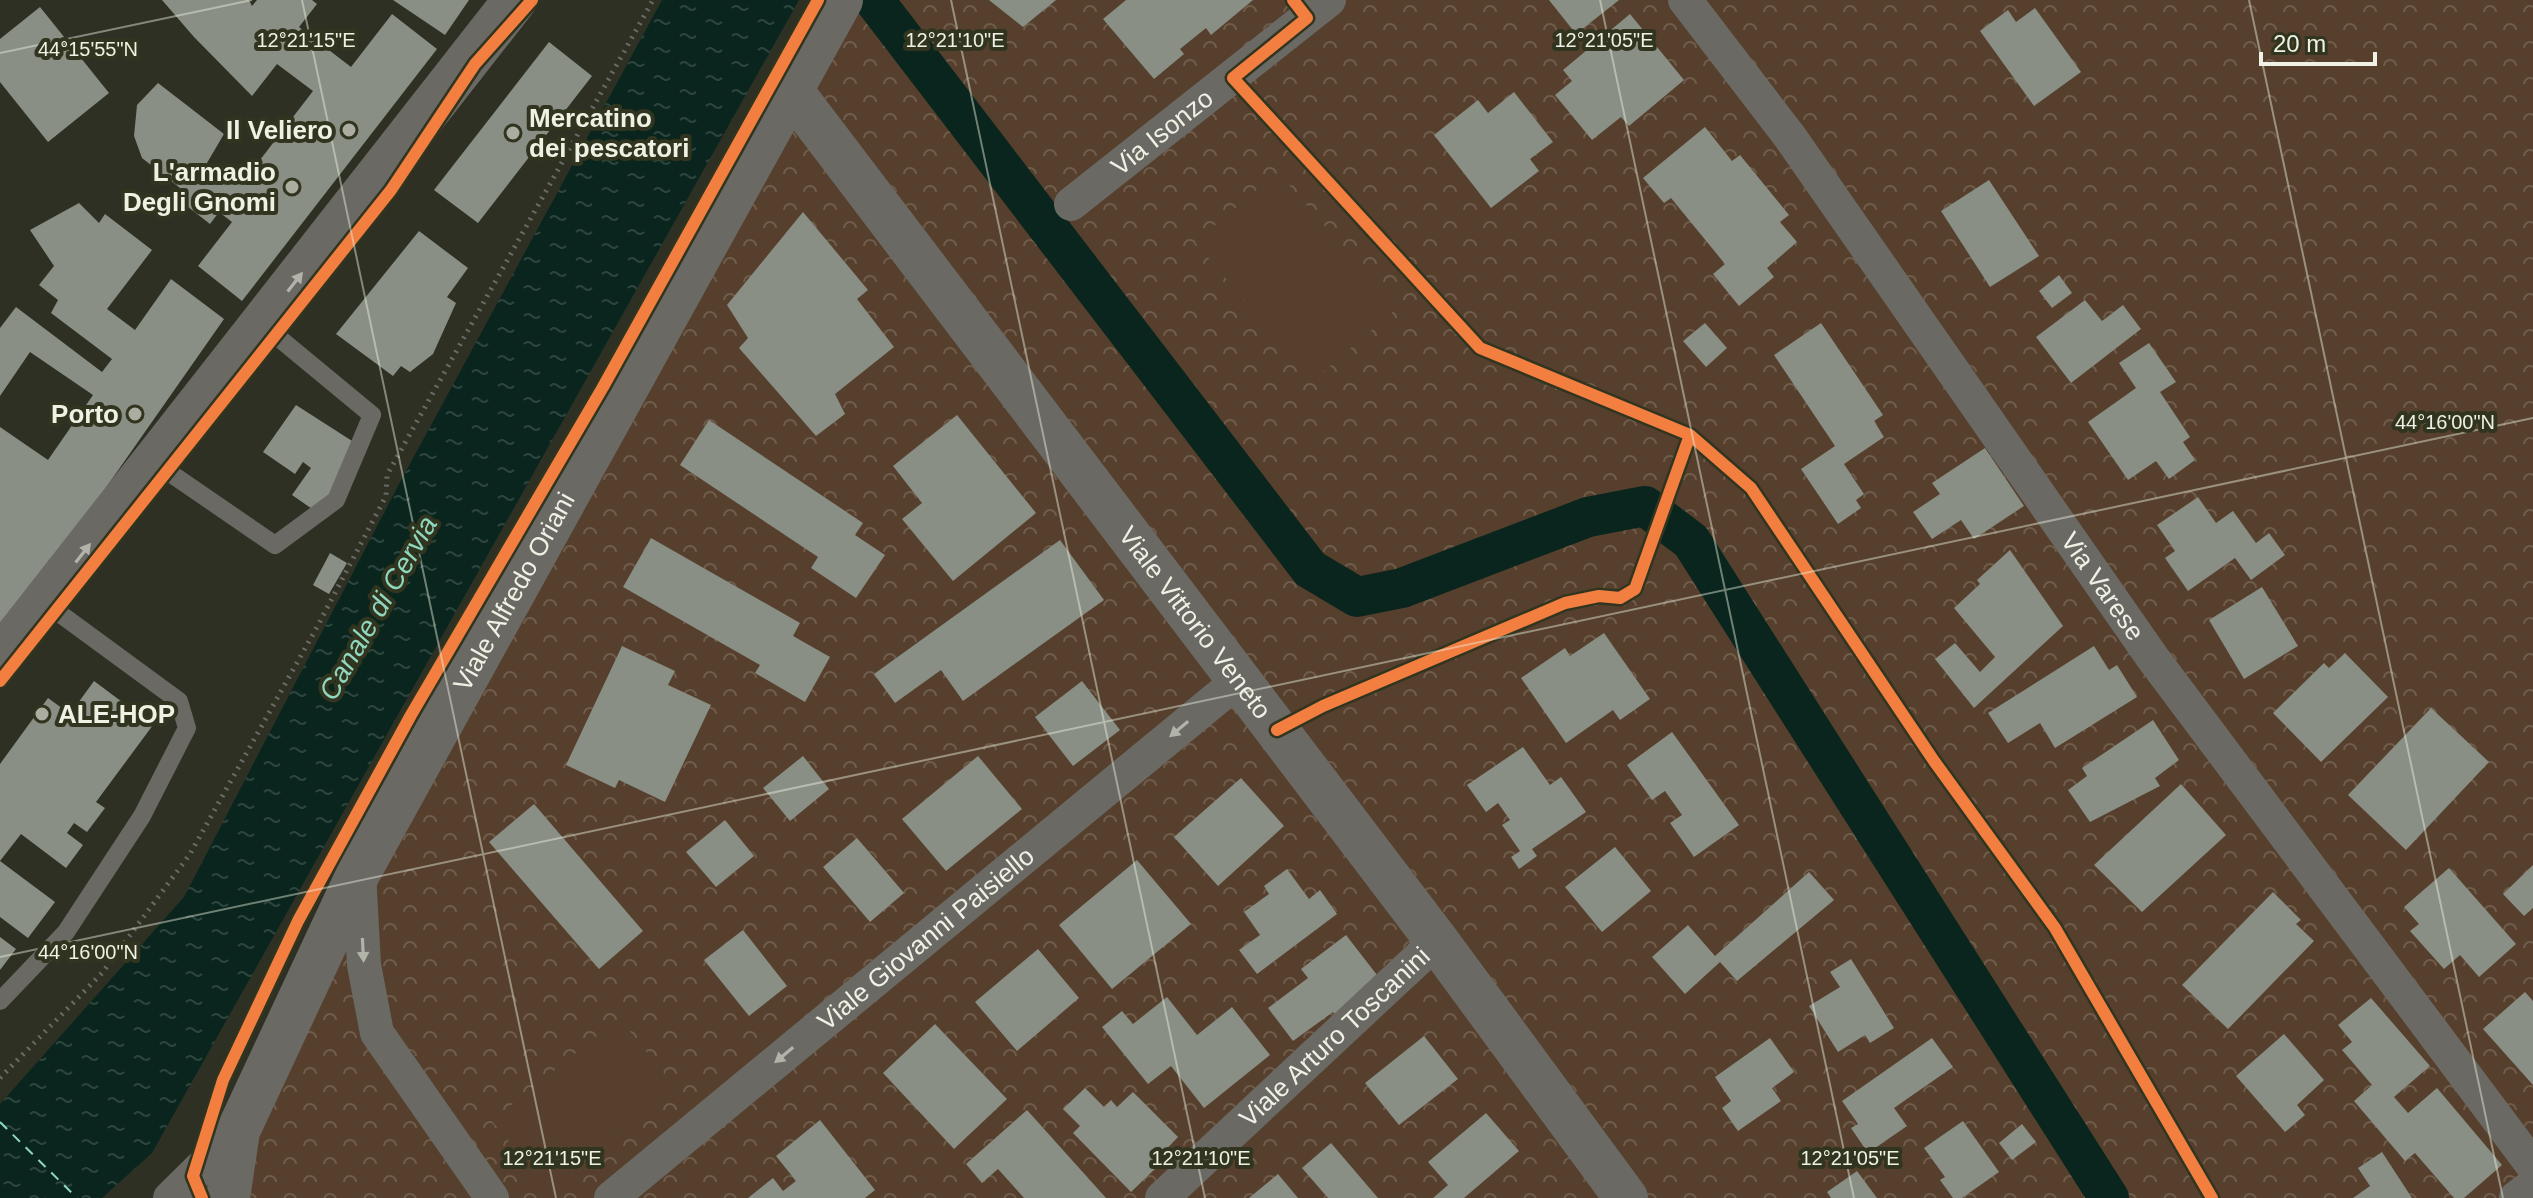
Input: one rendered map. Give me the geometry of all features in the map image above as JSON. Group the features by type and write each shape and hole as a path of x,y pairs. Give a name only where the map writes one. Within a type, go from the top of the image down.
{"street":[{"path":"0,658 515,0"},
{"name":"Via Varese","path":"1685,0 1798,130 2152,657 2533,1166"},
{"name":"Via Isonzo","path":"1071,204 1310,6"},
{"name":"Viale Alfredo Oriani","path":"228,1198 238,1131 359,872 836,9"},
{"name":"Viale Vittorio Veneto","path":"790,89 1437,941 1626,1198"},
{"name":"Viale Giovanni Paisiello","path":"611,1198 1239,680"},
{"path":"359,872 364,965 377,1033 492,1198"},
{"name":"Viale Arturo Toscanini","path":"1162,1198 1437,941"},
{"path":"170,1198 238,1131"},
{"path":"2516,1198 2533,1185"}],"lane":[{"path":"154,462 275,545 336,500 372,415 262,324"},
{"path":"0,1001 66,932 142,816 187,728 179,701 44,602"}],"path":[{"path":"0,1078 102,973 190,854 380,509 386,496 387,475 653,0"}],"green space":[{"path":"858,0 2533,0 2533,1198 178,1198"},
{"path":"1278,172 1396,309 1313,381 1195,242"},
{"path":"619,1018 675,1087 548,1189 492,1121"}],"water":[{"name":"Canale di Cervia","path":"662,0 799,0 152,1153 102,1198 0,1198 0,1104 184,897 399,484"}],"building":[{"path":"162,0 249,0 252,6 257,0 312,0 317,4 299,27 351,67 392,14 437,49 242,301 198,266 232,222 219,212 210,224 174,196 180,188 142,158 134,136 137,105 158,83 224,134 204,168 219,179 227,169 243,182 313,91 277,64 252,96"},
{"path":"393,0 469,0 445,35"},
{"path":"989,0 1056,0 1023,27"},
{"path":"1126,0 1253,0 1211,35 1206,28 1180,49 1184,54 1154,79 1103,19"},
{"path":"1549,0 1619,0 1576,34"},
{"path":"40,7 109,93 48,142 0,82 0,39"},
{"path":"2035,8 2081,72 2034,106 1980,31 2008,10 2016,22"},
{"path":"1630,14 1684,80 1629,126 1621,117 1592,140 1555,95 1572,81 1563,70"},
{"name":"Mercatino dei pescatori","path":"549,42 592,76 478,223 434,190"},
{"path":"1514,92 1553,142 1530,159 1539,171 1491,208 1434,135 1478,100 1488,113"},
{"path":"1705,127 1732,161 1740,155 1789,215 1780,222 1797,242 1767,268 1774,277 1739,306 1713,274 1725,264 1671,198 1664,203 1643,178"},
{"path":"1989,180 2039,256 1990,287 1941,211"},
{"path":"79,203 99,223 105,214 152,250 107,309 135,330 171,279 224,319 91,509 0,629 0,427 48,460 93,395 30,352 0,396 0,328 16,307 102,372 112,359 51,313 58,300 39,285 54,266 30,230"},
{"path":"803,212 868,290 857,299 894,347 835,394 845,414 816,436 739,348 748,338 727,305"},
{"path":"419,231 468,268 447,297 456,303 433,354 410,372 401,366 393,376 336,334"},
{"path":"2059,275 2072,293 2052,308 2039,291"},
{"path":"2085,300 2102,321 2123,305 2141,329 2071,383 2036,337"},
{"path":"1705,323 1727,348 1706,367 1683,341"},
{"path":"1821,323 1883,415 1874,421 1884,437 1844,464 1864,494 1856,500 1861,508 1838,524 1801,469 1835,446 1774,355"},
{"path":"2149,343 2176,382 2160,392 2190,437 2183,442 2195,460 2169,479 2156,461 2128,480 2088,422 2136,388 2119,363"},
{"path":"296,405 363,448 318,513 292,495 311,468 303,462 295,474 263,452"},
{"path":"957,415 1036,513 953,581 902,519 922,503 893,466"},
{"path":"709,420 863,523 855,535 885,555 856,598 811,568 818,557 680,465"},
{"path":"1985,448 2024,506 1974,539 1961,520 1932,539 1913,512 1940,494 1932,483"},
{"path":"2198,497 2216,523 2233,511 2256,543 2269,533 2285,555 2251,580 2235,558 2188,591 2165,558 2175,551 2157,525"},
{"path":"651,538 800,623 793,636 830,657 805,702 755,673 760,665 623,587"},
{"path":"1060,540 1104,600 963,701 941,670 895,703 874,674"},
{"path":"2010,550 2063,626 1974,708 1935,659 1955,643 1980,672 1995,657 1954,608 1980,584 1977,580"},
{"path":"330,553 347,563 329,594 313,585"},
{"path":"2262,587 2298,646 2244,679 2209,620"},
{"path":"1604,633 1650,699 1620,720 1613,710 1566,743 1521,678 1565,648 1570,656"},
{"path":"622,646 675,671 668,685 711,705 665,802 619,780 615,788 566,765"},
{"path":"2094,646 2109,670 2117,665 2137,697 2055,748 2040,723 2008,743 1988,713"},
{"path":"2345,653 2388,697 2321,762 2273,713 2324,663 2329,668"},
{"path":"94,681 153,725 96,802 105,808 87,832 74,823 67,833 83,845 66,868 21,834 0,861 0,764 48,698 70,714"},
{"path":"1082,681 1120,730 1073,766 1035,717"},
{"path":"2431,708 2489,762 2406,850 2348,795"},
{"path":"2153,720 2179,760 2155,778 2160,786 2090,822 2068,790 2087,776 2082,768"},
{"path":"1672,732 1739,825 1694,857 1670,823 1682,815 1665,791 1652,800 1627,765"},
{"path":"1523,747 1550,785 1561,777 1586,812 1532,849 1537,856 1519,869 1511,857 1520,851 1502,825 1510,820 1498,803 1486,812 1467,785"},
{"path":"803,756 829,789 790,821 763,788"},
{"path":"978,756 1022,809 946,871 902,819"},
{"path":"1241,778 1284,826 1218,886 1174,837"},
{"path":"2181,784 2226,835 2142,912 2094,865"},
{"path":"534,804 643,931 599,969 489,842"},
{"path":"725,820 754,856 716,887 686,852"},
{"path":"857,838 904,893 870,922 823,867"},
{"path":"1615,847 1651,891 1602,932 1565,887"},
{"path":"1137,860 1191,924 1112,989 1059,925"},
{"path":"0,861 55,902 28,938 0,917"},
{"path":"2533,865 2533,908 2524,916 2503,894"},
{"path":"2449,868 2516,944 2479,977 2460,955 2444,969 2410,931 2419,924 2404,907"},
{"path":"1287,869 1309,899 1320,890 1337,914 1257,974 1239,950 1260,935 1244,912 1269,894 1264,886"},
{"path":"1809,872 1834,900 1737,981 1720,962 1685,994 1652,957 1688,925 1715,956"},
{"path":"2273,892 2301,920 2296,924 2314,941 2228,1029 2182,985"},
{"path":"743,930 787,986 749,1016 704,960"},
{"path":"1346,935 1384,984 1338,1019 1333,1012 1293,1041 1268,1008 1308,978 1301,969"},
{"path":"0,937 16,949 0,970"},
{"path":"1038,949 1079,998 1017,1051 975,1002"},
{"path":"1851,959 1894,1028 1870,1043 1865,1035 1838,1052 1809,1006 1840,987 1830,972"},
{"path":"2525,992 2533,1001 2533,1085 2483,1029"},
{"path":"1167,997 1197,1035 1232,1007 1270,1055 1204,1108 1171,1066 1148,1084 1102,1027 1122,1011 1133,1024"},
{"path":"2371,998 2430,1066 2394,1097 2408,1113 2437,1088 2502,1165 2464,1198 2454,1198 2415,1153 2405,1161 2354,1101 2372,1085 2342,1050 2352,1042 2338,1025"},
{"path":"935,1024 1007,1099 954,1149 883,1073"},
{"path":"2284,1034 2324,1080 2297,1105 2305,1115 2285,1132 2236,1076"},
{"path":"1424,1036 1458,1079 1399,1125 1365,1083"},
{"path":"1770,1038 1794,1072 1772,1088 1781,1101 1738,1131 1722,1108 1731,1101 1715,1077"},
{"path":"1932,1038 1953,1067 1894,1108 1907,1126 1868,1153 1851,1128 1858,1124 1842,1101"},
{"path":"1085,1088 1104,1107 1111,1100 1117,1107 1133,1092 1178,1137 1156,1160 1160,1164 1131,1192 1073,1133 1080,1126 1063,1109"},
{"path":"1027,1110 1106,1198 1024,1198 998,1169 982,1183 966,1164"},
{"path":"1486,1113 1519,1151 1464,1198 1433,1198 1448,1185 1428,1162"},
{"path":"820,1120 875,1190 865,1198 748,1198 773,1178 783,1191 796,1181 776,1156"},
{"path":"1963,1121 1999,1172 1962,1198 1953,1198 1940,1180 1945,1177 1924,1148"},
{"path":"2022,1124 2036,1142 2012,1160 1999,1143"},
{"path":"1331,1143 1378,1198 1328,1198 1302,1168"},
{"path":"2382,1152 2412,1198 2353,1198 2370,1186 2358,1168"},
{"path":"1857,1171 1877,1198 1831,1198 1827,1192"},
{"path":"1278,1174 1298,1198 1249,1198"}],"waterway":[{"path":"874,0 1310,569 1357,597 1402,588 1588,517 1645,506 1691,541 2109,1198"}],"ferry route":[{"path":"0,1122 77,1198"}],"cycle path":[{"path":"0,681 391,190 475,64 532,0"},
{"path":"202,1198 193,1176 223,1080 298,921 411,715 603,387 818,0"},
{"path":"1293,0 1307,18 1233,78 1480,348 1690,435 1751,488 1934,761 2055,928 2212,1198"},
{"path":"1277,730 1323,706 1565,603 1599,596 1620,598 1635,589 1690,435"}],"place":[{"name":"Il Veliero","path":"349,130"},
{"name":"Mercatino dei pescatori","path":"513,133"},
{"name":"L'armadio Degli Gnomi","path":"292,187"},
{"name":"Porto","path":"135,414"},
{"name":"ALE-HOP","path":"42,714"}]}
